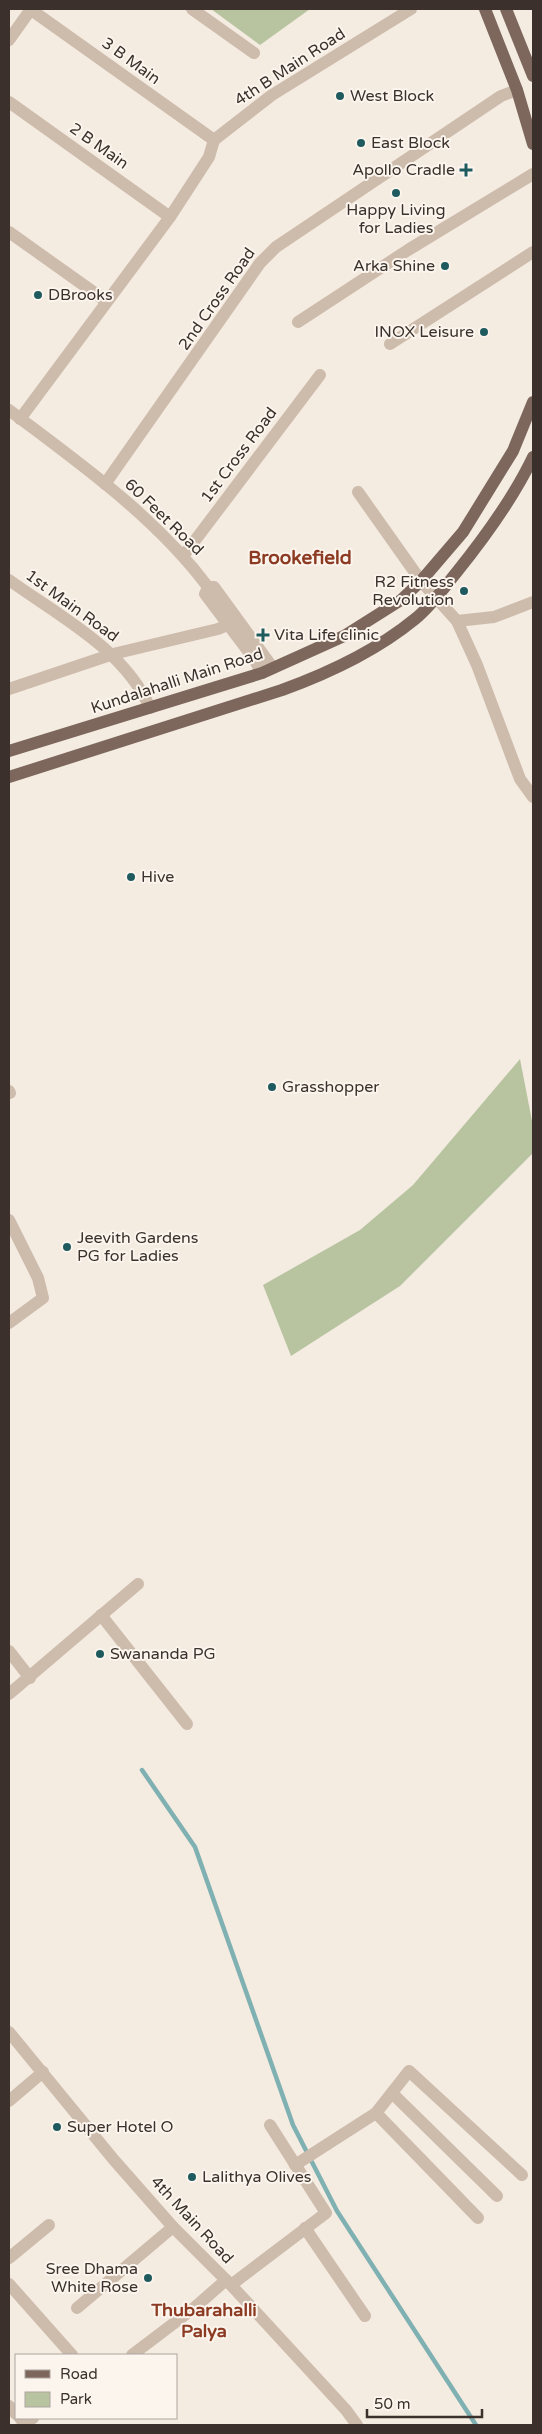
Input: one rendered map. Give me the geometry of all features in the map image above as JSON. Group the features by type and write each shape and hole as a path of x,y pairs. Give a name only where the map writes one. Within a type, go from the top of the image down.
{"main road":[{"path":"485,9 516,90 533,144"},
{"path":"506,9 533,76"},
{"name":"Kundalahalli Main Road","path":"9,751 268,671 344,636 404,598 421,582 457,540 479,508 513,451 533,402"},
{"path":"9,777 315,678 364,654 416,619 436,598 495,524 533,456"}],"street":[{"name":"3 B Main","path":"31,9 214,140"},
{"path":"9,40 31,9"},
{"name":"4th B Main Road","path":"192,9 254,53"},
{"name":"4th B Main Road","path":"214,140 272,95 412,9"},
{"name":"2nd Cross Road","path":"105,484 260,263 276,247 501,96 516,90"},
{"name":"2 B Main","path":"9,102 170,217"},
{"path":"20,419 170,217 209,157 214,140"},
{"path":"298,322 408,250 533,174"},
{"path":"9,232 106,301"},
{"path":"390,344 533,252"},
{"name":"1st Cross Road","path":"184,555 320,375"},
{"name":"60 Feet Road","path":"9,410 105,484 184,555 208,587 214,587 234,622"},
{"path":"358,492 421,582 457,621 477,665 520,779 533,797"},
{"name":"1st Main Road","path":"9,580 113,654 144,695 150,708"},
{"path":"457,621 494,617 533,602"},
{"path":"9,689 113,654 234,622 268,671"},
{"path":"9,1220 38,1278 43,1298 9,1323"},
{"path":"9,1694 104,1619 138,1584"},
{"path":"104,1619 187,1724"},
{"path":"9,1651 30,1678"},
{"name":"4th Main Road","path":"9,2032 114,2160 173,2227 228,2282 346,2410 357,2425"},
{"path":"305,2159 376,2113 408,2071 522,2175"},
{"path":"9,2102 42,2072"},
{"path":"392,2093 497,2196"},
{"path":"376,2113 478,2218"},
{"path":"133,2354 228,2282 326,2213 305,2159 270,2125"},
{"path":"9,2258 49,2225"},
{"path":"77,2308 173,2227"},
{"path":"305,2228 365,2316"},
{"path":"9,2284 71,2354"}],"green space":[{"path":"211,9 310,9 260,45"},
{"path":"520,1059 533,1126 533,1153 400,1286 291,1356 263,1285 360,1230 413,1185"}],"waterway":[{"path":"142,1770 195,1847 293,2125 337,2211 476,2425"}],"place":[{"name":"West Block","path":"340,96"},
{"name":"East Block","path":"361,143"},
{"name":"Apollo Cradle","path":"466,170"},
{"name":"Happy Living for Ladies","path":"396,193"},
{"name":"Arka Shine","path":"445,266"},
{"name":"DBrooks","path":"38,295"},
{"name":"INOX Leisure","path":"484,332"},
{"name":"R2 Fitness Revolution","path":"464,591"},
{"name":"Vita Life clinic","path":"263,635"},
{"name":"Hive","path":"131,877"},
{"name":"Grasshopper","path":"272,1087"},
{"name":"Jeevith Gardens PG for Ladies","path":"67,1247"},
{"name":"Swananda PG","path":"100,1654"},
{"name":"Super Hotel O","path":"57,2127"},
{"name":"Lalithya Olives","path":"192,2177"},
{"name":"Sree Dhama White Rose","path":"148,2278"}],"district":[{"name":"Brookefield","path":"300,558"},
{"name":"Thubarahalli Palya","path":"204,2320"}]}
